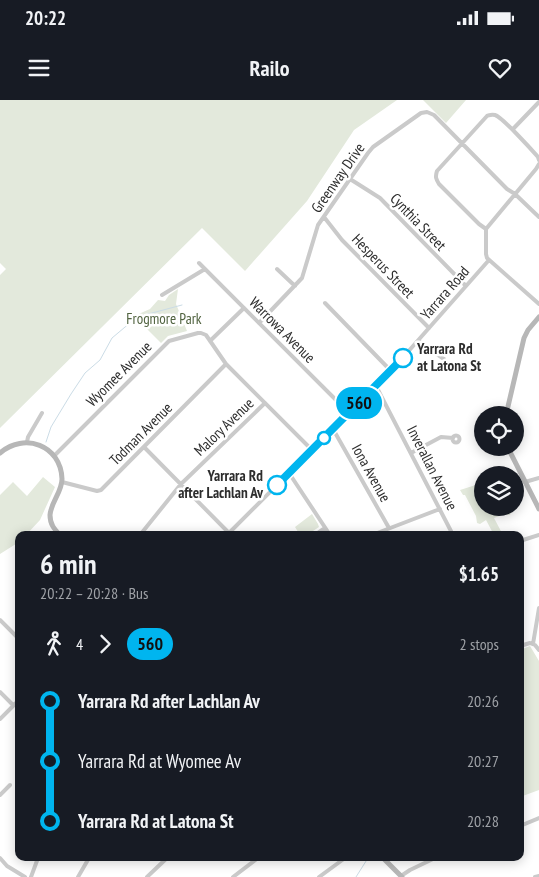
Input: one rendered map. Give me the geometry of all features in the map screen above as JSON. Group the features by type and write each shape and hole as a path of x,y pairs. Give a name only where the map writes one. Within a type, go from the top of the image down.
{"street":[{"path":"513,129 539,102"},
{"name":"Greenway Drive","path":"258,323 302,278 318,225 373,147 421,113 427,112 434,115 507,189 515,194 539,217"},
{"path":"539,160 513,129 497,115 492,114 487,116 437,171 436,180 486,229 539,164"},
{"name":"Cynthia Street","path":"350,179 380,198 466,286"},
{"name":"Hesperus Street","path":"324,217 342,240 429,328"},
{"name":"Yarrara Road","path":"231,531 391,371 489,260 486,254 486,229"},
{"path":"489,260 539,304"},
{"name":"Warrowa Avenue","path":"198,263 349,413"},
{"path":"162,295 205,269"},
{"path":"277,269 295,286"},
{"path":"326,302 391,371"},
{"path":"244,308 210,341 226,364 312,450"},
{"path":"508,406 524,338 539,317"},
{"name":"Wyomee Avenue","path":"54,456 169,341 201,333 206,335 210,341"},
{"path":"418,341 444,359"},
{"name":"Todman Avenue","path":"62,482 99,491 226,364"},
{"name":"Inverallan Avenue","path":"376,386 451,531"},
{"name":"Malory Avenue","path":"143,531 181,484 265,403"},
{"path":"27,442 42,413"},
{"name":"Iona Avenue","path":"333,429 389,528"},
{"path":"411,452 441,437 453,438"},
{"path":"0,453 10,445 27,442 42,447 54,456 60,468 62,482 50,514 53,528 56,531"},
{"path":"144,447 225,531"},
{"path":"512,456 539,509"},
{"path":"289,473 327,531"},
{"path":"525,482 539,478"},
{"path":"382,531 440,510"},
{"path":"321,531 325,528"},
{"path":"524,540 539,535"},
{"path":"533,644 539,608"},
{"path":"0,620 15,635"},
{"path":"524,644 533,644 539,650"},
{"path":"0,692 13,705 0,719"},
{"path":"0,795 10,785"},
{"path":"524,824 539,818"},
{"path":"0,858 9,868 25,877"},
{"path":"31,877 37,861"},
{"path":"78,877 87,861"},
{"path":"147,877 164,861"},
{"path":"232,877 254,861"},
{"path":"319,877 341,861"},
{"path":"385,861 401,877 410,870 429,861"},
{"path":"535,877 539,876"}],"green space":[{"path":"0,100 397,100 354,130 307,201 245,271 202,228 0,428 0,275 6,269 0,263"},
{"path":"423,100 466,100 446,123"},
{"name":"Frogmore Park","path":"178,289 176,304 187,331 168,336 161,343 134,316 150,309 158,300 165,301 169,295"},
{"path":"43,477 55,487 40,520 30,531 15,531 15,545 0,554 0,495 13,482 27,496"},
{"path":"474,486 474,512 465,495 460,490"},
{"path":"312,514 319,527 313,531 298,531 295,527"},
{"path":"476,516 499,516 494,518 501,531 492,531 486,520 480,524 477,523"},
{"path":"530,646 539,661 539,790 524,796 524,648"}],"waterway":[{"path":"46,442 51,427 71,394 85,373 100,360 112,338 137,317 182,305"},
{"path":"356,877 366,861"}],"bus line":[{"name":"560","path":"277,485 403,358"}],"place":[{"name":"Yarrara Rd at Latona St","path":"403,358"},
{"name":"Yarrara Rd after Lachlan Av","path":"277,485"}]}
